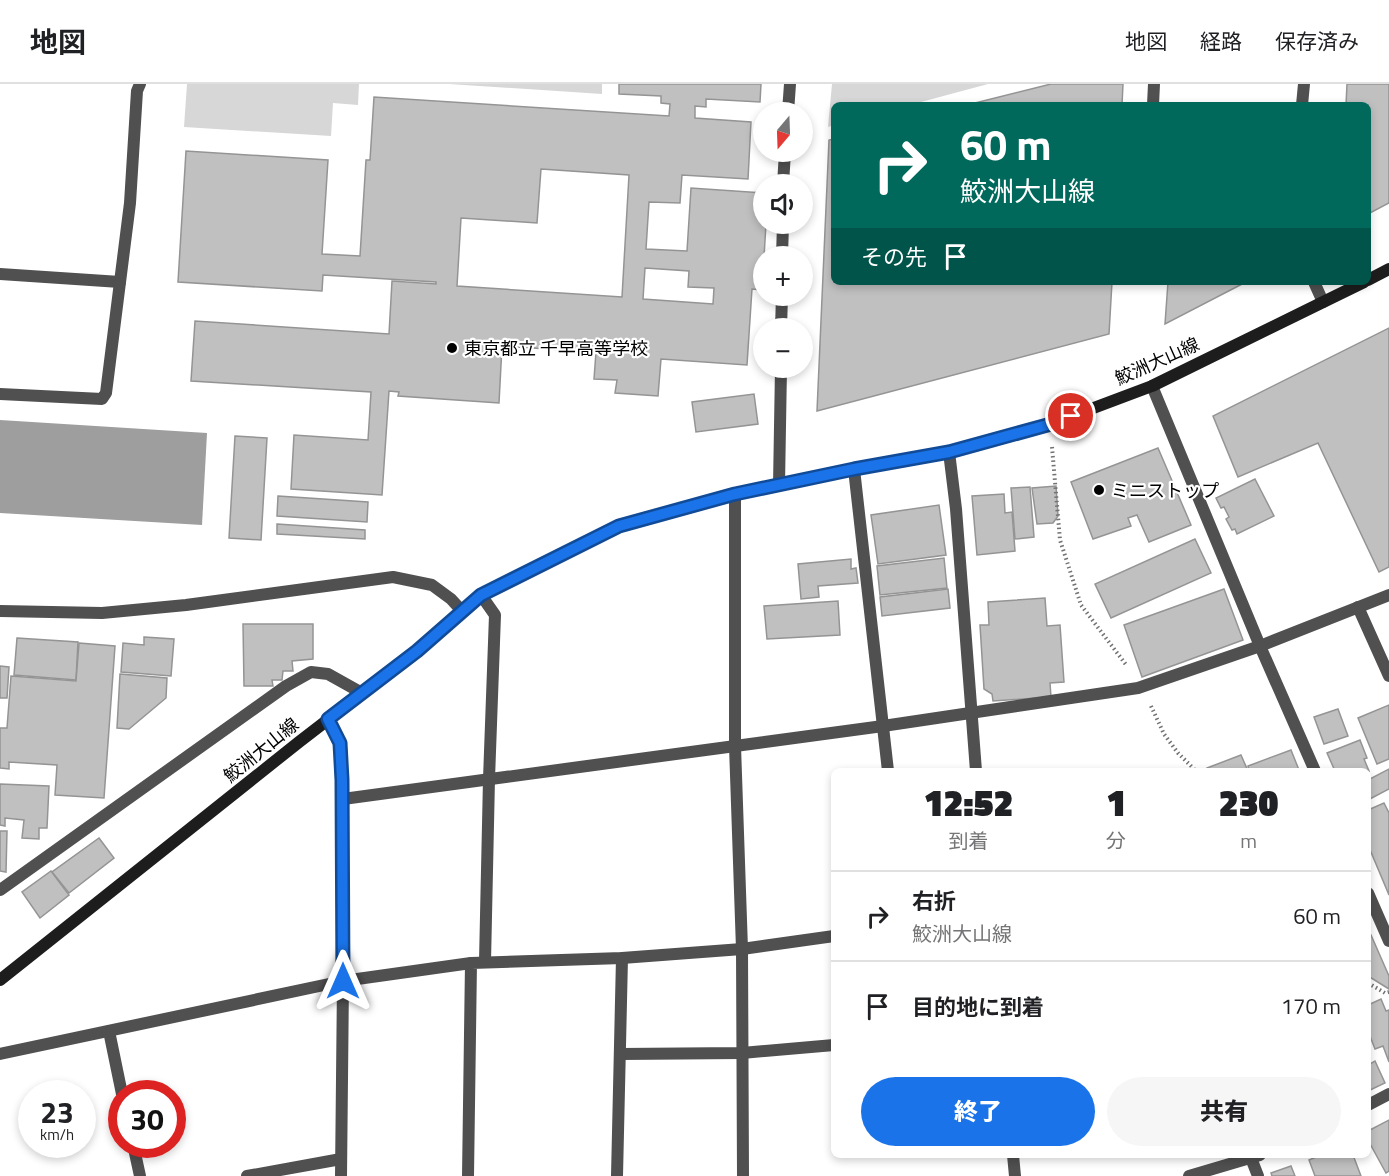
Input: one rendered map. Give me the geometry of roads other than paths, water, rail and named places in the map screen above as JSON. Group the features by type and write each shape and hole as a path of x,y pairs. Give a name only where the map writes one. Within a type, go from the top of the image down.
{"main road":[{"path":"1371,278 1389,269"},
{"name":"鮫洲大山線","path":"0,980 417,651 481,595 619,526 735,494 949,452 1051,424 1152,386 1358,285"}],"street":[{"path":"0,394 102,399 106,393 130,203 137,91 140,84"},
{"path":"789,102 790,84"},
{"path":"1153,102 1154,84"},
{"path":"1302,102 1304,84"},
{"path":"0,274 120,282"},
{"path":"1315,285 1323,302"},
{"path":"779,485 781,378"},
{"path":"1152,386 1260,646 1314,768"},
{"path":"949,452 956,509 976,768"},
{"path":"854,469 888,768"},
{"path":"735,494 735,746 742,949 743,1176"},
{"path":"0,611 102,613 186,605 393,577 432,585 451,599 462,611"},
{"path":"343,799 883,726 1142,687 1260,646 1389,594"},
{"path":"481,595 495,615 484,962"},
{"path":"1358,607 1389,676"},
{"path":"0,890 286,686 311,672 328,674 362,693"},
{"path":"328,719 340,743 343,799 340,1176"},
{"path":"1371,900 1389,941"},
{"path":"0,1054 343,981 471,963 622,958 742,949 831,936"},
{"path":"617,1176 622,958"},
{"path":"468,1176 471,963"},
{"path":"109,1031 119,1080"},
{"path":"620,1054 742,1053 831,1045"},
{"path":"1371,1103 1389,1094"},
{"path":"136,1158 140,1176"},
{"path":"1012,1158 1015,1176"},
{"path":"1189,1176 1248,1158"},
{"path":"1255,1158 1258,1176"},
{"path":"248,1176 341,1159"}],"place":[{"name":"東京都立 千早高等学校","path":"452,348"},
{"name":"ミニストップ","path":"1099,490"}]}
